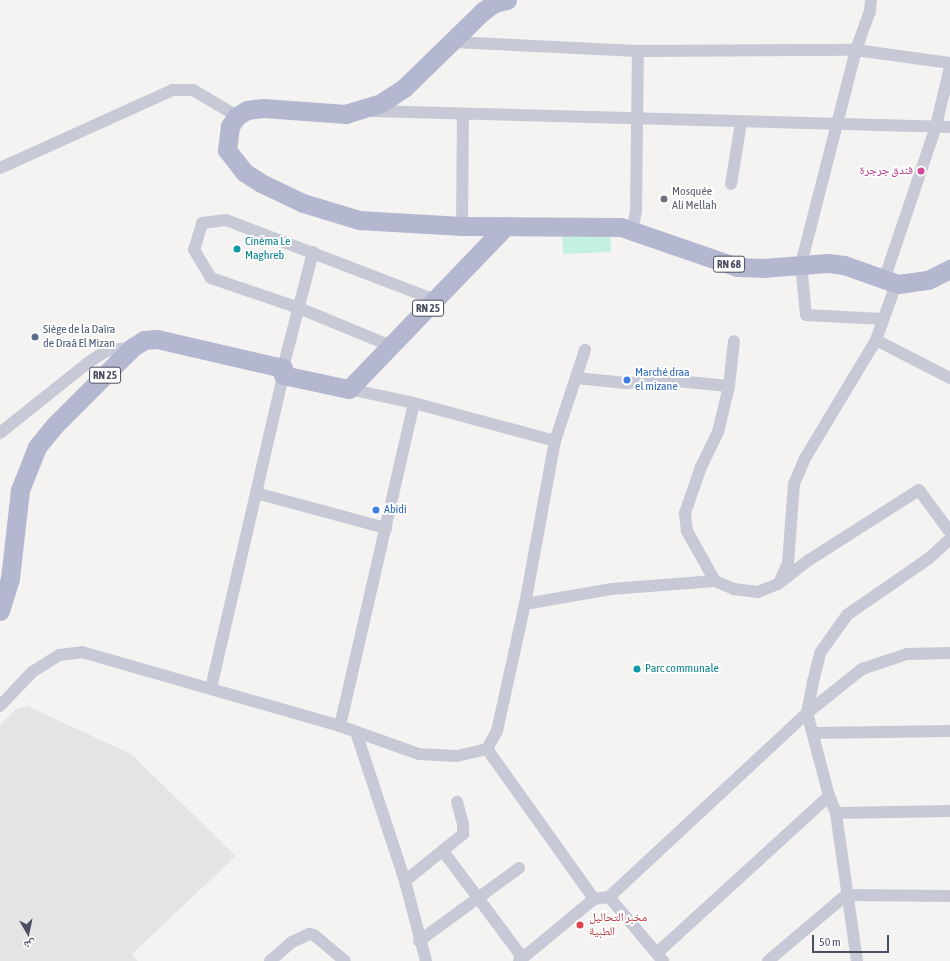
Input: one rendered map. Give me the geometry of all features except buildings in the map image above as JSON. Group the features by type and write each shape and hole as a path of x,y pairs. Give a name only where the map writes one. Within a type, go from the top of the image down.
{"main road":[{"path":"506,226 462,226 359,220 303,203 261,183 244,172 227,150 230,126 237,116 247,110 263,108 327,114 363,110 381,103 404,88 453,42 483,11 494,3 507,0"},
{"name":"RN 68","path":"506,226 606,226 632,230 737,267 762,268 801,264 844,265 890,282 928,280 950,269"},
{"name":"RN 25","path":"0,611 10,578 20,490 37,446 54,426 133,347 144,340 157,339 349,389 506,226"}],"street":[{"path":"871,0 870,10 856,50 839,123 801,264 806,315 883,319"},
{"path":"453,42 638,51 856,50 950,63"},
{"path":"632,230 636,211 635,119 638,51"},
{"path":"778,584 788,563 794,484 804,460 876,340 883,319 890,282 936,126 950,67"},
{"path":"0,168 173,90 193,90 237,116"},
{"path":"363,110 462,115 839,123 950,127"},
{"path":"462,115 462,226"},
{"path":"731,184 740,122"},
{"path":"391,346 299,308 211,278 194,250 196,238 202,223 226,220 436,300"},
{"path":"211,688 283,372 313,252"},
{"path":"876,340 950,378"},
{"path":"715,581 688,531 685,513 701,467 718,432 729,386 734,341"},
{"path":"0,433 89,362 106,351 133,347"},
{"path":"0,706 32,672 59,655 82,652 340,726 419,754 457,756 487,749 497,731 525,604 555,441 585,350"},
{"path":"576,378 626,383 677,381 729,386"},
{"path":"349,389 414,403 555,441"},
{"path":"340,726 414,403"},
{"path":"525,604 611,589 715,581 734,589 758,592 778,584 809,560 919,490 950,532"},
{"path":"256,493 386,528"},
{"path":"856,961 836,813 829,796 807,713 820,653 847,615 928,559 950,539"},
{"path":"443,851 478,897 521,959 594,898 609,897 807,713 870,666 907,654 950,653"},
{"path":"812,733 950,731"},
{"path":"356,732 405,881 419,941 426,961"},
{"path":"487,749 594,898"},
{"path":"609,897 660,957 829,796"},
{"path":"405,881 463,834 463,824 457,802"},
{"path":"836,813 950,811"},
{"path":"419,941 519,868"},
{"path":"768,961 846,895 950,896"},
{"path":"270,961 292,942 310,934 314,935 345,961"}],"shaded area":[{"path":"27,706 131,754 236,856 132,954 138,961 0,961 0,725 15,710"}],"green space":[{"path":"610,231 611,252 563,254 562,233"}],"place":[{"name":"فندق جرجرة","path":"921,171"},
{"name":"Mosquée Ali Mellah","path":"664,199"},
{"name":"Cinéma Le Maghreb","path":"237,249"},
{"name":"Siège de la Daïra de Draâ El Mizan","path":"35,337"},
{"name":"Marché draa el mizane","path":"627,380"},
{"name":"Abidi","path":"376,510"},
{"name":"Parc communale","path":"637,669"},
{"name":"مخبر التحاليل الطبية","path":"580,925"}]}
